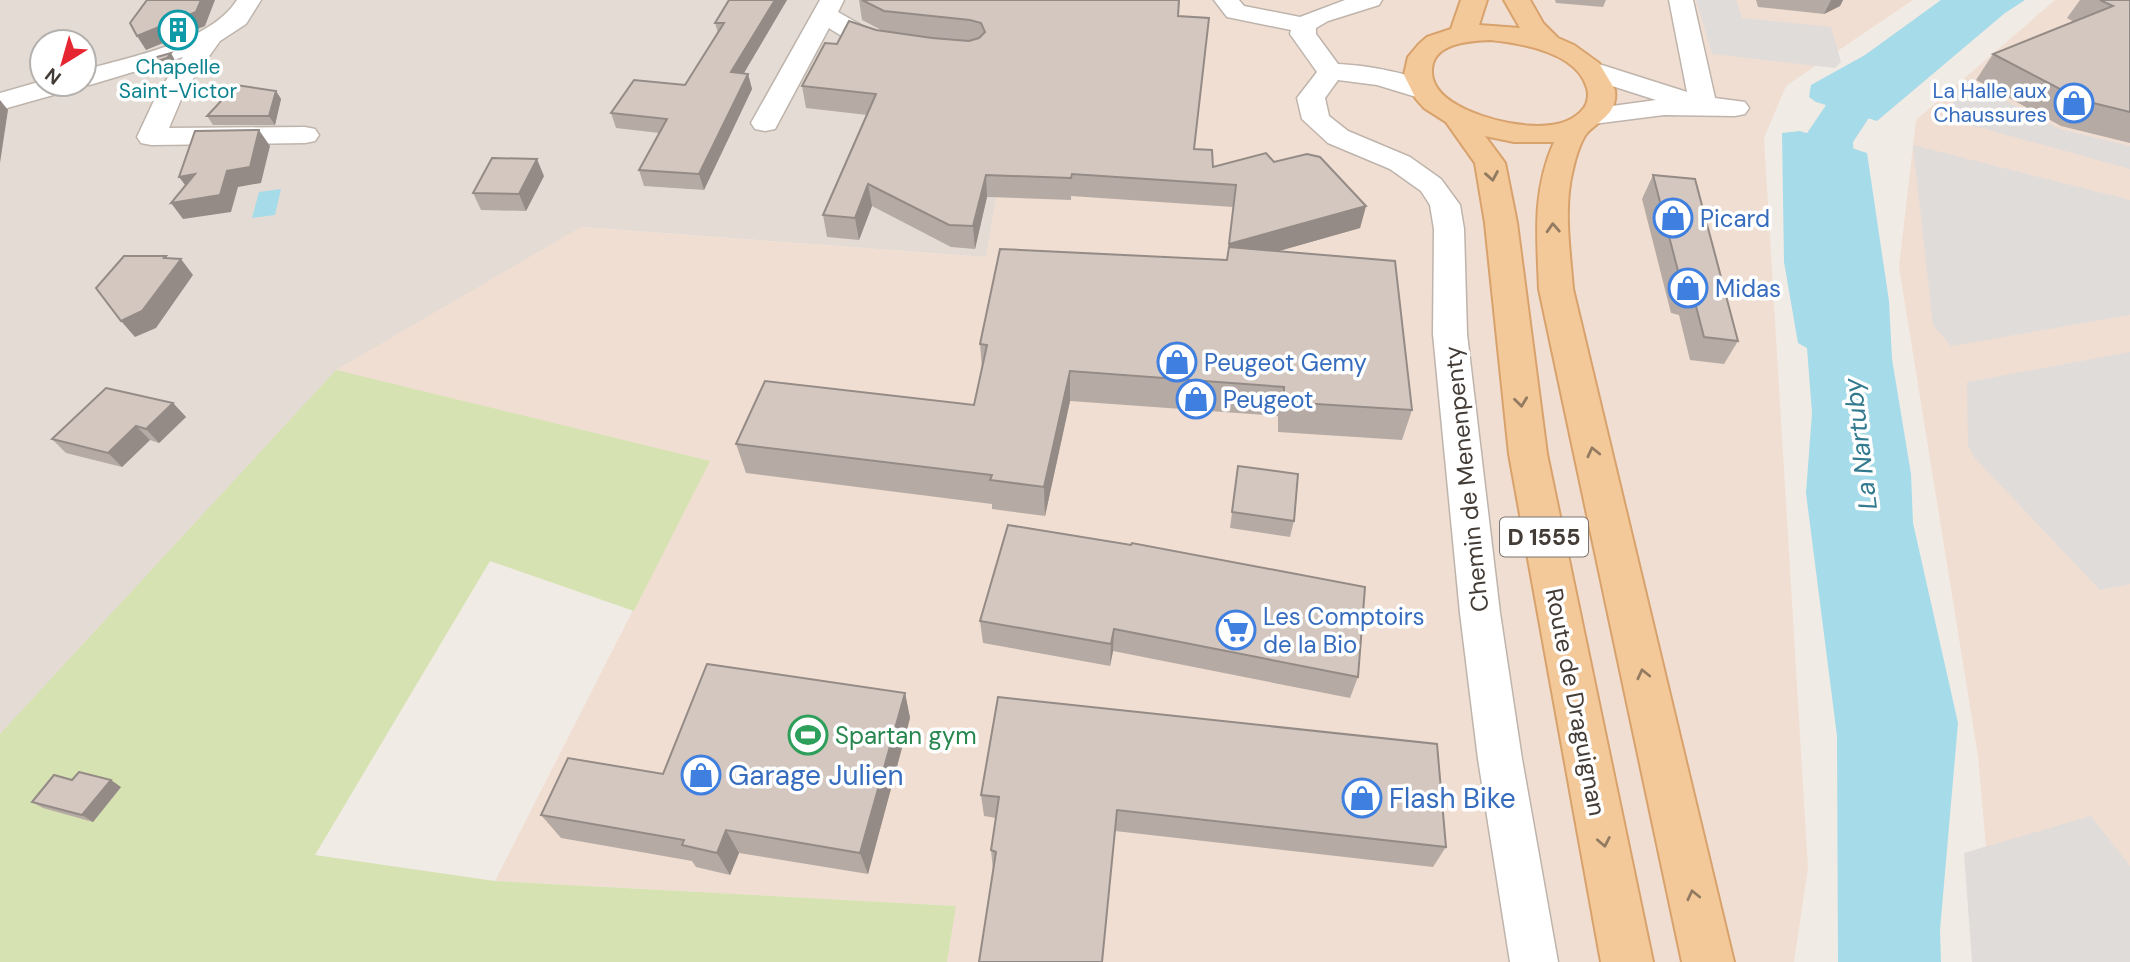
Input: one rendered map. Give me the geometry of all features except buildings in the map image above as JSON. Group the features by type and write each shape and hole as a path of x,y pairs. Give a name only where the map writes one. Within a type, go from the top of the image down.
{"main road":[{"path":"1463,34 1474,0"},
{"path":"1517,0 1532,27 1548,43"},
{"path":"1463,34 1510,34 1548,43 1581,61 1593,71 1602,87 1602,103 1584,122 1549,133 1518,134 1487,129 1458,118 1423,92 1416,70 1425,51 1435,44 1463,34"},
{"name":"Route de Draguignan","path":"1458,118 1490,163 1501,223 1528,454 1627,962"},
{"name":"D 1555","path":"1584,122 1558,168 1552,205 1556,289 1708,962"}],"street":[{"path":"98,74 167,53 212,34 238,18 249,0"},
{"path":"1226,0 1237,12 1304,25 1319,16 1370,0"},
{"path":"1681,0 1703,105"},
{"path":"765,123 829,7 847,30 867,39 911,47"},
{"path":"1304,25 1303,34 1345,72 1400,82 1423,92"},
{"path":"212,34 172,90 151,137 305,135"},
{"path":"1345,72 1425,51"},
{"path":"1593,71 1703,105"},
{"name":"Chemin de Menenpenty","path":"1345,72 1311,98 1317,119 1338,137 1399,163 1431,184 1445,205 1450,334 1480,614 1500,759 1534,962"},
{"path":"0,102 28,94"},
{"path":"1584,122 1626,110 1703,105 1735,108"}],"shaded area":[{"path":"0,0 1022,0 1004,154 986,257 581,227 0,734"},
{"path":"1022,0 1913,0 1786,86 1764,138 1808,868 1794,962 947,962 955,906 495,881 709,461 336,370 581,227 986,257 1004,153"},
{"path":"1696,0 1736,0 1742,18 1831,27 1841,62 1835,68 1712,54"},
{"path":"2055,0 2130,0 2130,962 1996,962 1978,756 1899,267 1916,120"},
{"path":"1967,80 2059,129 2130,146 2130,169 1953,120 1953,95"},
{"path":"1913,145 2130,200 2130,315 1951,346 1933,325"},
{"path":"2130,352 2130,584 2100,590 1975,458 1968,446 1967,382"},
{"path":"2091,816 2130,866 2130,962 1972,962 1964,853"}],"green space":[{"path":"336,370 710,461 634,611 490,561 315,855 495,881 956,906 947,962 0,962 0,734"}],"water":[{"path":"1941,0 2025,0 2005,13 1877,121 1816,102 1809,97 1811,85 1865,55"},
{"path":"1800,131 1867,153 1889,301 1892,359 1911,474 1913,523 1958,723 1940,930 1941,962 1838,962 1837,736 1806,493 1812,413 1807,348 1798,343 1784,262 1782,133"},
{"path":"281,189 275,215 252,218 259,192"}],"waterway":[{"name":"La Nartuby","path":"1830,232 1827,142 1861,91 1985,0"}],"place":[{"name":"Chapelle Saint-Victor","path":"178,30"},
{"name":"La Halle aux Chaussures","path":"2074,103"},
{"name":"Picard","path":"1673,218"},
{"name":"Midas","path":"1688,288"},
{"name":"Peugeot Gemy","path":"1177,362"},
{"name":"Peugeot","path":"1196,399"},
{"name":"Les Comptoirs de la Bio","path":"1236,630"},
{"name":"Spartan gym","path":"808,735"},
{"name":"Garage Julien","path":"701,775"},
{"name":"Flash Bike","path":"1362,798"}]}
